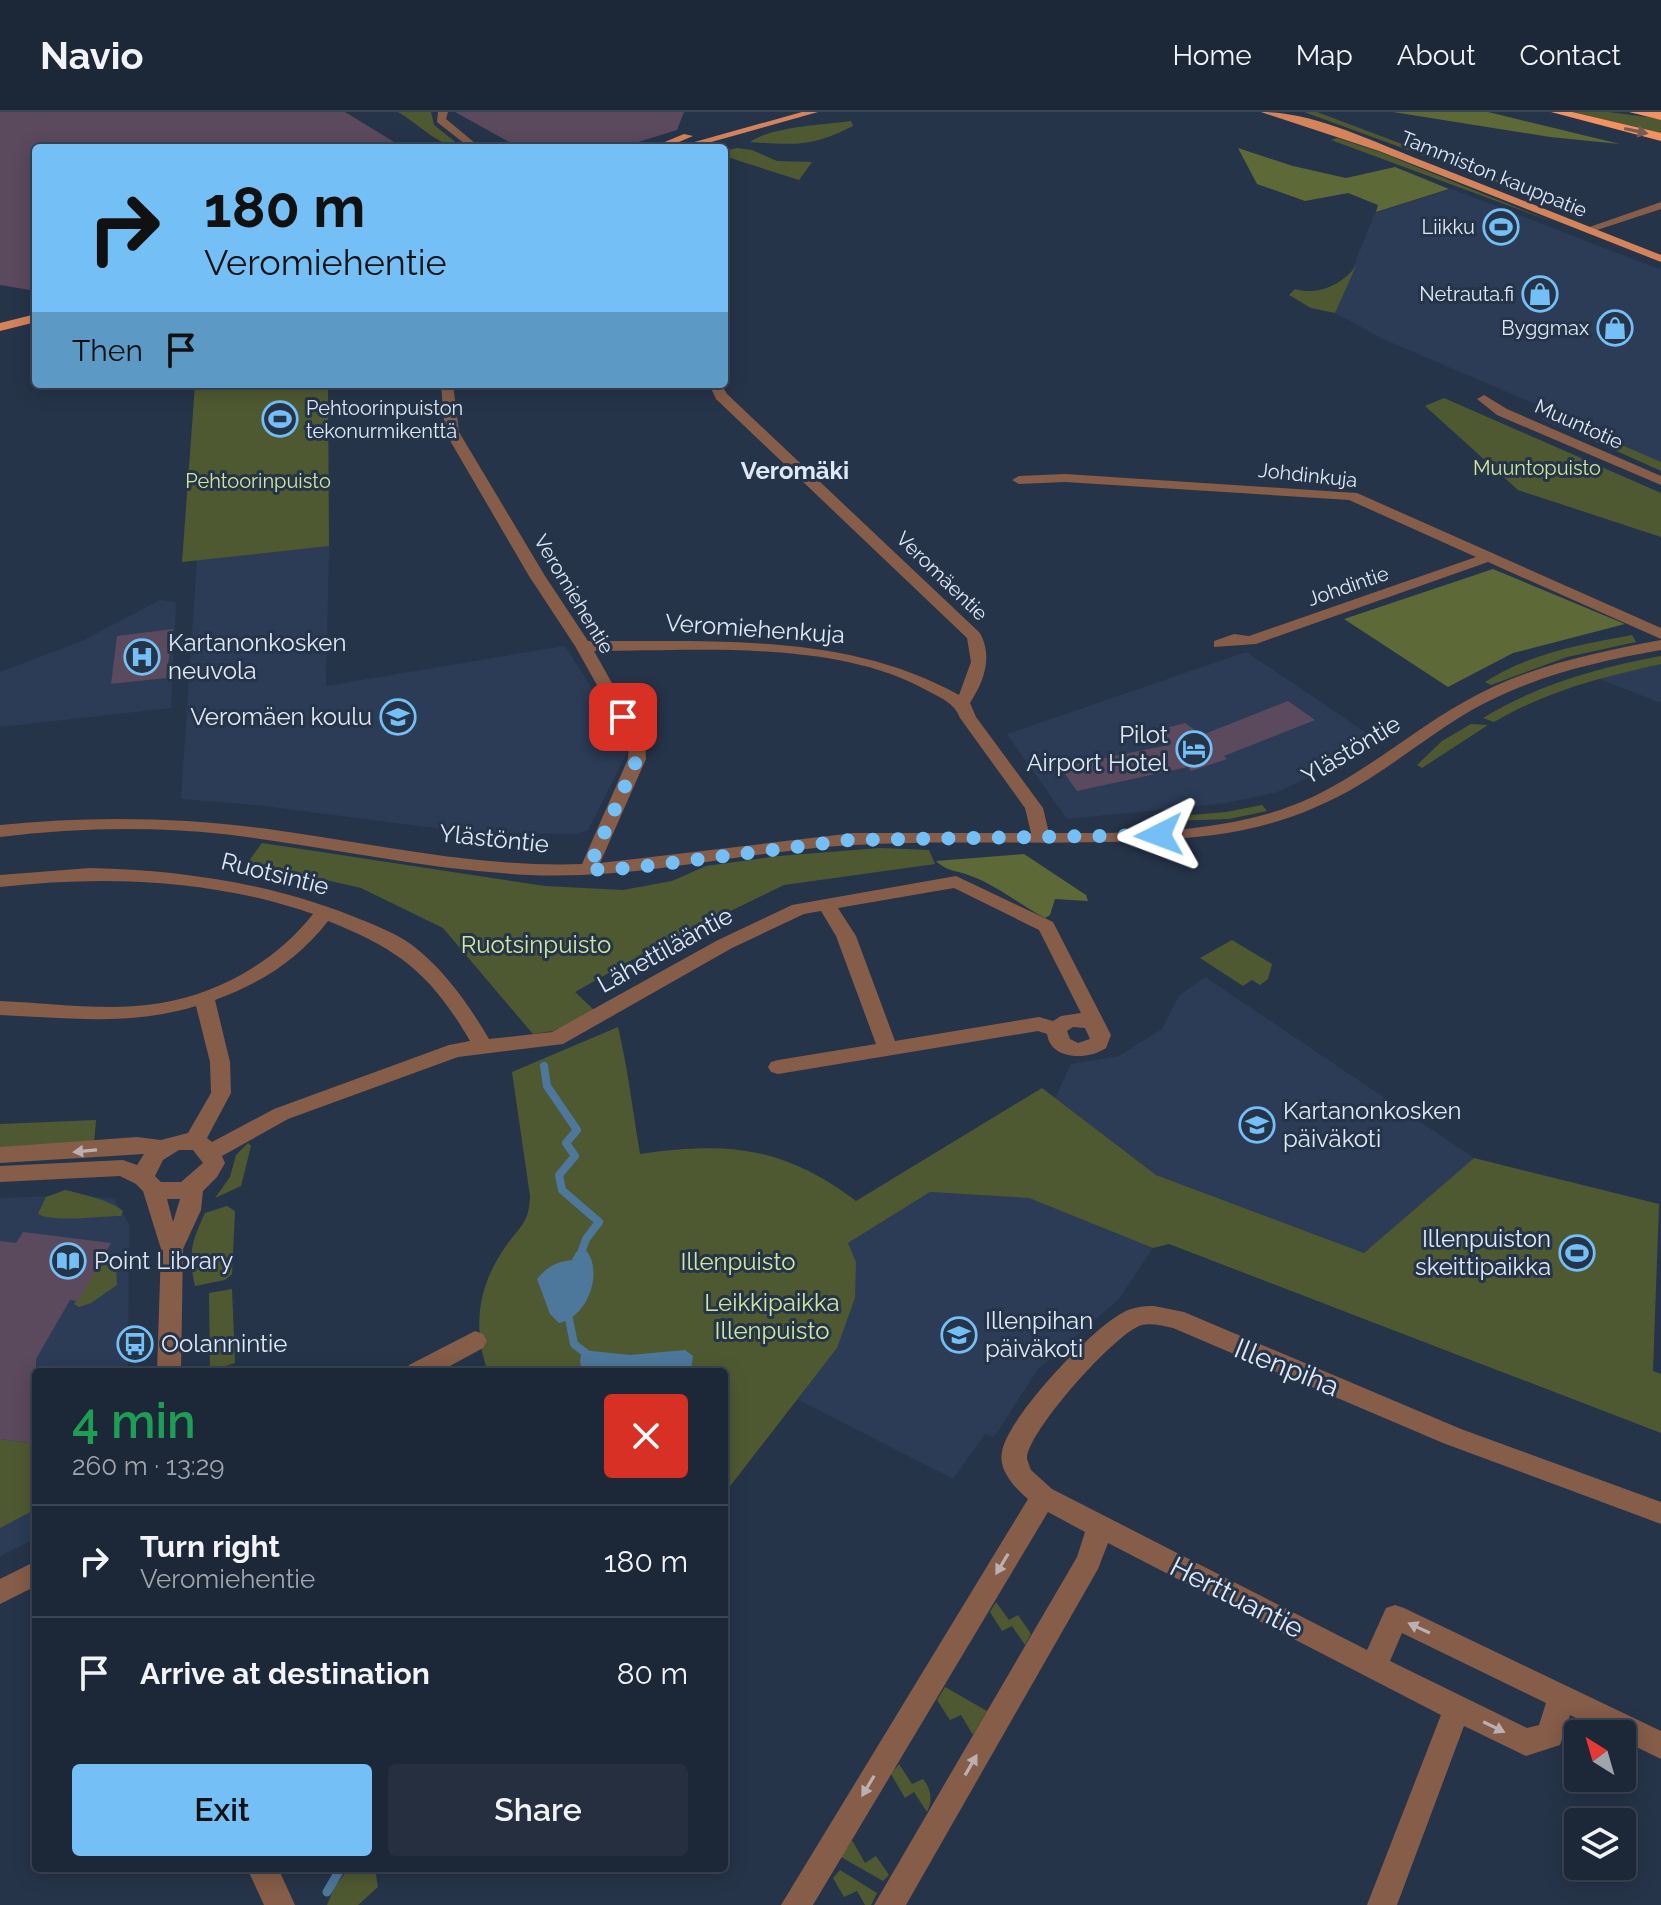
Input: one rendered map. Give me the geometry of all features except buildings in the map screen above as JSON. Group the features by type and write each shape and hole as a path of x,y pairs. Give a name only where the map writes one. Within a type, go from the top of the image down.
{"highway":[{"path":"1557,112 1661,137"},
{"path":"1635,112 1660,115"}],"main road":[{"path":"667,144 777,112"},
{"path":"693,144 813,112"},
{"name":"Tammiston kauppatie","path":"1266,112 1310,123 1383,149 1661,259"},
{"name":"Tammiston kauppatie","path":"1295,112 1395,145 1661,246"},
{"path":"0,319 32,311"},
{"path":"0,327 32,319"}],"street":[{"path":"443,112 441,120 446,126 471,144"},
{"path":"1587,230 1661,205"},
{"name":"Veromiehentie","path":"447,388 452,432 537,576 583,646 637,742 637,759 588,870"},
{"name":"Veromäentie","path":"717,388 721,396 974,636 979,646 979,657 971,688 962,703"},
{"name":"Muuntotie","path":"1484,399 1502,412 1661,481"},
{"name":"Johdinkuja","path":"1019,480 1065,478 1352,496 1661,634"},
{"name":"Johdintie","path":"1220,644 1234,639 1250,641 1489,557"},
{"name":"Ylästöntie","path":"0,831 125,825 219,828 500,867 588,870 631,868 850,840 1042,839 1213,830 1266,819 1331,794 1454,714 1522,679 1564,665 1661,645"},
{"name":"Veromiehenkuja","path":"583,646 754,649 845,658 919,680 962,703"},
{"path":"962,703 968,718 1034,808 1042,839"},
{"name":"Ruotsintie","path":"0,881 60,873 146,875 227,887 326,911 399,945 412,955 473,1028 483,1047"},
{"name":"Lähettilääntie","path":"203,1147 281,1114 456,1050 556,1039 725,944 799,909 956,882 1046,926 1091,1013 1092,1023"},
{"path":"826,904 846,936 888,1050"},
{"path":"0,1008 115,1013 162,1010 204,997 259,974 288,955 326,911"},
{"path":"203,1147 221,1093 220,1062 204,997"},
{"path":"1071,1020 1092,1023 1098,1028 1101,1038 1088,1050 1064,1046 1058,1040 1057,1030 1071,1020"},
{"path":"778,1067 1039,1024 1057,1030"},
{"path":"0,1155 137,1145 162,1148 181,1142 203,1147 214,1163 206,1178 177,1192 148,1183 123,1168 0,1174"},
{"path":"162,1148 146,1164 148,1183 172,1249 169,1368"},
{"path":"172,1249 190,1210 192,1187"},
{"name":"Illenpiha","path":"1100,1527 1043,1497 1017,1469 1014,1451 1023,1431 1096,1345 1133,1318 1151,1315 1176,1319 1452,1436 1661,1513"},
{"path":"425,1368 475,1341"},
{"path":"796,1905 1043,1497"},
{"path":"889,1905 1089,1561 1100,1527"},
{"name":"Herttuantie","path":"1100,1527 1526,1742 1550,1735 1562,1697"},
{"path":"0,1592 32,1575"},
{"path":"1374,1667 1395,1617 1661,1745"},
{"path":"1382,1905 1457,1709"},
{"path":"264,1872 280,1905"}],"shaded area":[{"path":"1452,189 1661,270 1661,470 1540,419 1552,411 1383,339 1335,313 1375,213"},
{"name":"Veromäen koulu","path":"329,546 326,686 565,646 629,748 588,830 576,834 473,833 256,805 181,799 197,560"},
{"path":"160,600 176,602 171,708 0,727 0,672 82,641"},
{"path":"1246,652 1377,740 1333,766 1275,793 1226,803 1067,819 1007,734"},
{"path":"1661,664 1661,703 1597,678"},
{"name":"Kartanonkosken päiväkoti","path":"1205,977 1474,1158 1364,1253 1156,1175 1055,1098 1071,1064 1119,1056 1162,1029 1179,996"},
{"name":"Illenpihan päiväkoti","path":"930,1192 1029,1198 1153,1248 1119,1299 1038,1369 994,1437 985,1434 953,1479 797,1399 837,1348 855,1298 855,1262 848,1243"},
{"path":"80,1195 114,1199 129,1224 128,1368 32,1368 32,1540 0,1556 0,1198"},
{"path":"585,1249 593,1269 590,1292 578,1312 559,1323 550,1314 537,1279 557,1263 572,1260 576,1252"},
{"path":"582,1350 630,1355 685,1350 693,1356 692,1368 581,1368"}],"green space":[{"path":"398,112 431,112 434,125 458,144 438,140"},
{"path":"1304,112 1317,112 1580,211 1578,212"},
{"path":"1393,112 1488,112 1620,144 1550,137"},
{"path":"1564,112 1609,112 1661,119 1661,135"},
{"path":"851,121 853,126 814,141 792,144 750,142 785,129"},
{"path":"1337,138 1380,152 1550,221 1331,140"},
{"path":"1238,148 1293,166 1346,178 1395,167 1449,189 1376,212 1378,205 1348,193 1305,201 1257,184"},
{"path":"728,150 752,150 777,161 812,162 799,180 728,157"},
{"path":"1356,266 1335,313 1311,308 1289,295 1295,289 1312,291 1329,287"},
{"name":"Pehtoorinpuisto","path":"195,388 328,388 329,546 182,562"},
{"name":"Muuntopuisto","path":"1444,398 1661,493 1661,537 1518,490 1425,406"},
{"path":"1592,427 1601,430 1596,434 1661,462 1661,471 1577,433"},
{"path":"1493,569 1625,624 1513,653 1448,687 1344,619"},
{"path":"1632,635 1636,642 1567,657 1491,685 1485,682 1538,657"},
{"path":"1661,656 1661,664 1554,693 1494,722 1483,718 1525,696 1569,679"},
{"path":"1471,724 1488,725 1422,768 1417,765 1442,741"},
{"path":"1262,805 1267,811 1229,819 1170,821 1168,817 1226,812"},
{"name":"Ruotsinpuisto","path":"262,843 545,886 623,890 672,881 706,866 779,856 880,848 929,850 935,864 784,885 646,952 575,992 595,1011 553,1031 533,1034 443,928 361,888 248,862"},
{"path":"1024,854 1086,895 1088,901 1055,899 1050,915 1045,918 990,885 948,869 936,861"},
{"path":"1232,940 1272,964 1268,979 1260,985 1252,980 1243,986 1200,958"},
{"name":"Illenpuisto","path":"618,1027 640,1154 701,1148 754,1152 804,1169 856,1201 1042,1088 1156,1175 1364,1253 1474,1158 1659,1204 1653,1371 1661,1374 1661,1433 1169,1244 1153,1248 1029,1198 930,1192 848,1243 856,1262 855,1298 837,1348 728,1489 728,1368 487,1368 479,1323 484,1291 497,1261 523,1223 530,1196 512,1072"},
{"path":"96,1120 94,1144 0,1149 0,1124"},
{"path":"248,1143 251,1146 241,1186 215,1198 230,1177 236,1155"},
{"path":"65,1190 111,1204 123,1211 121,1216 66,1219 38,1214 46,1197"},
{"path":"227,1206 235,1211 232,1274 225,1280 195,1286 192,1249 205,1213"},
{"path":"101,1261 116,1264 117,1285 91,1303 79,1307 74,1304"},
{"path":"232,1289 235,1363 219,1368 210,1368 209,1293"},
{"path":"0,1439 32,1443 32,1511 0,1528"},
{"path":"996,1602 1009,1620 1018,1615 1031,1634 1025,1645 1012,1626 1002,1631 990,1612"},
{"path":"945,1687 987,1711 973,1735 961,1715 950,1720 937,1700"},
{"path":"899,1764 912,1784 923,1779 926,1783 930,1799 927,1812 914,1792 905,1798 891,1774"},
{"path":"852,1840 865,1863 876,1856 889,1875 883,1881 841,1857"},
{"path":"840,1870 877,1893 871,1905 865,1905 857,1891 844,1897 833,1878"},
{"path":"346,1872 376,1872 378,1887 358,1905 327,1905 335,1886"}],"waterway":[{"path":"544,1066 547,1086 577,1130 566,1143 575,1156 559,1175 562,1190 599,1222 586,1239 580,1256"},
{"path":"568,1314 574,1344 587,1354"},
{"path":"327,1892 339,1872"}],"place":[{"name":"Liikku","path":"1501,227"},
{"name":"Netrauta.fi","path":"1540,294"},
{"name":"Byggmax","path":"1615,328"},
{"name":"Pehtoorinpuiston tekonurmikenttä","path":"280,419"},
{"name":"Kartanonkosken neuvola","path":"142,657"},
{"name":"Veromäen koulu","path":"398,717"},
{"name":"Pilot Airport Hotel","path":"1194,749"},
{"name":"Kartanonkosken päiväkoti","path":"1257,1125"},
{"name":"Illenpuiston skeittipaikka","path":"1577,1253"},
{"name":"Point Library","path":"68,1261"},
{"name":"Illenpihan päiväkoti","path":"959,1335"},
{"name":"Oolannintie","path":"135,1344"}],"district":[{"name":"Veromäki","path":"795,471"}],"route":[{"path":"623,717 637,742 637,759 588,870 631,868 850,840 1159,835"}],"park label":[{"name":"Leikkipaikka Illenpuisto","path":"772,1317"}]}
